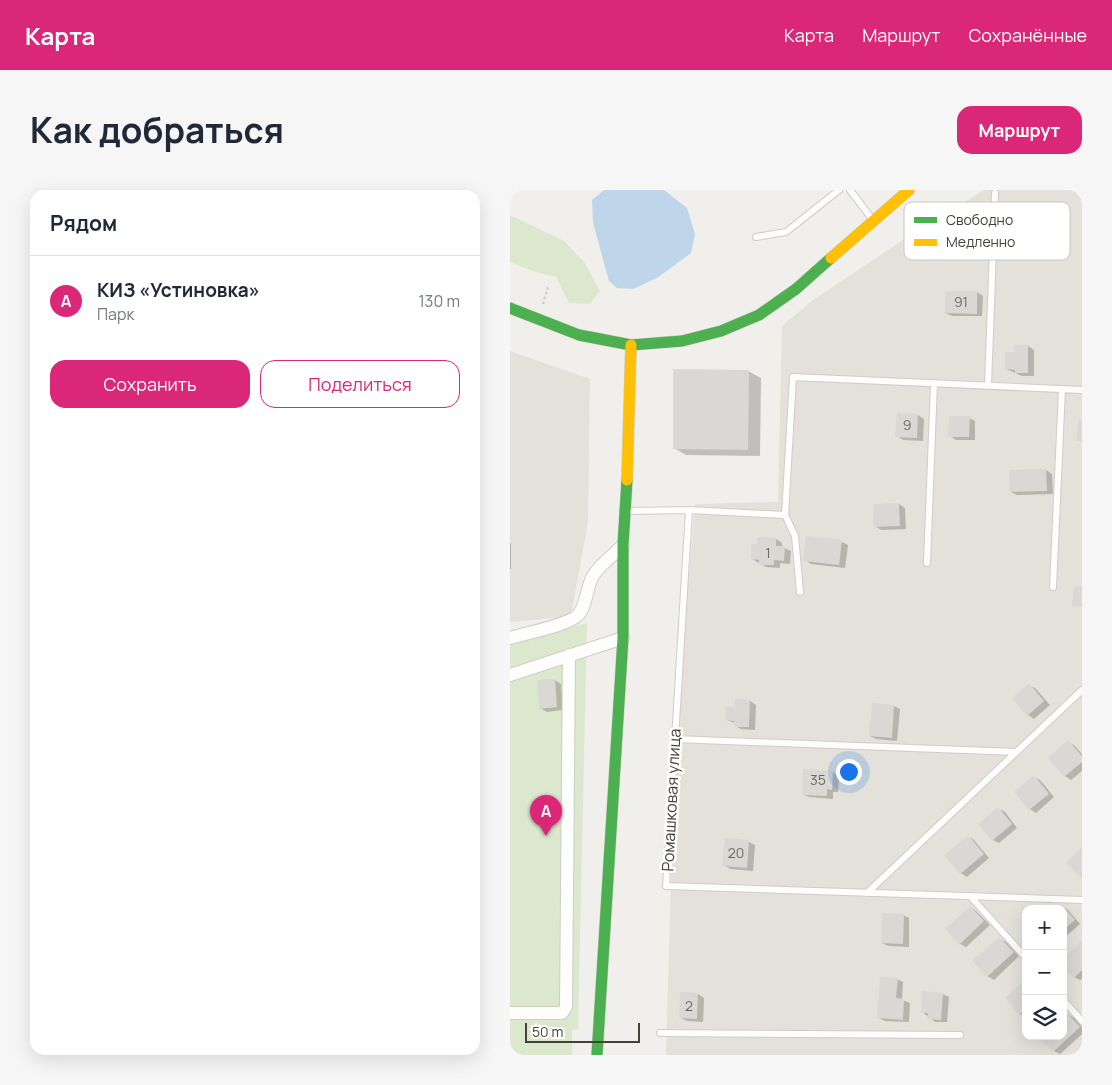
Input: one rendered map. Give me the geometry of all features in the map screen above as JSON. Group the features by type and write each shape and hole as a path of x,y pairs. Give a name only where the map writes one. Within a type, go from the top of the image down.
{"street":[{"path":"510,308 579,335 631,346 682,341 721,331 759,315 796,289 909,190"},
{"path":"597,1055 623,638 623,545 626,510 631,346"},
{"path":"510,638 563,623 577,616 583,607 587,589 594,574 623,545"},
{"path":"510,675 623,638"},
{"path":"510,1013 562,1013 566,1006 569,656"}],"lane":[{"path":"756,237 786,232 839,190"},
{"path":"850,190 874,221"},
{"path":"996,194 996,202"},
{"path":"988,386 993,260"},
{"path":"800,592 795,536 785,515 793,377 1082,390"},
{"path":"927,563 934,383"},
{"path":"1053,587 1062,389"},
{"path":"626,510 689,510 785,515"},
{"name":"Ромашковая улица","path":"689,510 666,886 1082,900"},
{"path":"867,893 1082,690"},
{"path":"675,739 1016,752"},
{"path":"970,896 1022,954"},
{"path":"1067,1004 1082,1021"},
{"path":"660,1033 960,1035"}],"shaded area":[{"path":"984,190 1082,190 1082,1055 666,1055 675,739 695,504 778,502 782,326 813,300 904,239 904,260 1070,260 1070,202 965,202"},
{"path":"510,351 590,379 588,522 572,610 564,617 510,622"}],"green space":[{"path":"510,215 564,241 584,262 600,291 590,304 569,303 556,277 510,262"},
{"path":"587,623 578,1029 572,1030 572,1055 510,1055 510,644"}],"water":[{"path":"604,190 664,190 687,208 695,234 691,253 657,278 633,289 617,288 609,281 593,223 592,200"}],"building":[{"path":"945,291 977,291 977,314 945,313"},
{"path":"1014,345 1028,345 1028,373 1015,373 1015,370 1005,369 1005,352 1014,352"},
{"path":"673,369 749,370 748,450 673,449"},
{"path":"897,413 918,414 917,438 895,437"},
{"path":"949,416 970,416 969,437 948,437"},
{"path":"1079,420 1082,421 1082,441 1076,441"},
{"path":"1046,469 1047,491 1010,492 1009,470"},
{"path":"899,503 900,526 874,527 873,504"},
{"path":"806,536 842,540 839,565 803,561"},
{"path":"757,537 776,538 776,546 785,546 784,561 774,560 774,565 759,565 759,560 751,559 751,544 757,544"},
{"path":"1074,586 1082,587 1082,607 1072,606"},
{"path":"555,679 557,707 539,709 537,680"},
{"path":"1029,683 1044,701 1027,716 1012,698"},
{"path":"735,699 750,700 749,727 734,727 734,721 725,720 726,706 735,707"},
{"path":"872,703 894,705 892,738 869,736"},
{"path":"1068,740 1082,756 1082,762 1064,777 1048,758"},
{"path":"803,769 833,771 832,790 827,789 827,796 802,795"},
{"path":"1034,775 1049,794 1029,810 1014,792"},
{"path":"998,807 1012,824 992,841 978,824"},
{"path":"968,835 984,854 960,874 944,855"},
{"path":"725,838 749,840 747,868 722,866"},
{"path":"1082,847 1082,879 1066,863"},
{"path":"970,906 984,921 959,945 945,929"},
{"path":"1067,911 1075,920 1067,927"},
{"path":"882,913 904,914 903,944 881,943"},
{"path":"999,937 1014,952 987,977 972,961"},
{"path":"1082,940 1082,970 1074,978 1067,971 1067,955"},
{"path":"880,977 898,978 896,998 904,999 903,1020 877,1018"},
{"path":"1022,983 1022,1012 1019,1015 1005,998"},
{"path":"922,991 943,993 941,1020 927,1019 928,1013 921,1013"},
{"path":"680,992 698,993 697,1019 679,1018"},
{"path":"1067,1013 1080,1027 1067,1039"},
{"path":"1042,1040 1066,1040 1053,1052"}],"traffic: fast":[{"path":"510,308 579,335 631,345 682,341 721,331 759,315 796,289 831,258"},
{"path":"597,1055 623,638 623,545 627,480"}],"traffic: slow":[{"path":"831,258 909,190"},
{"path":"627,480 631,345"}],"place":[{"name":"КИЗ «Устиновка»","path":"546,836"}]}
